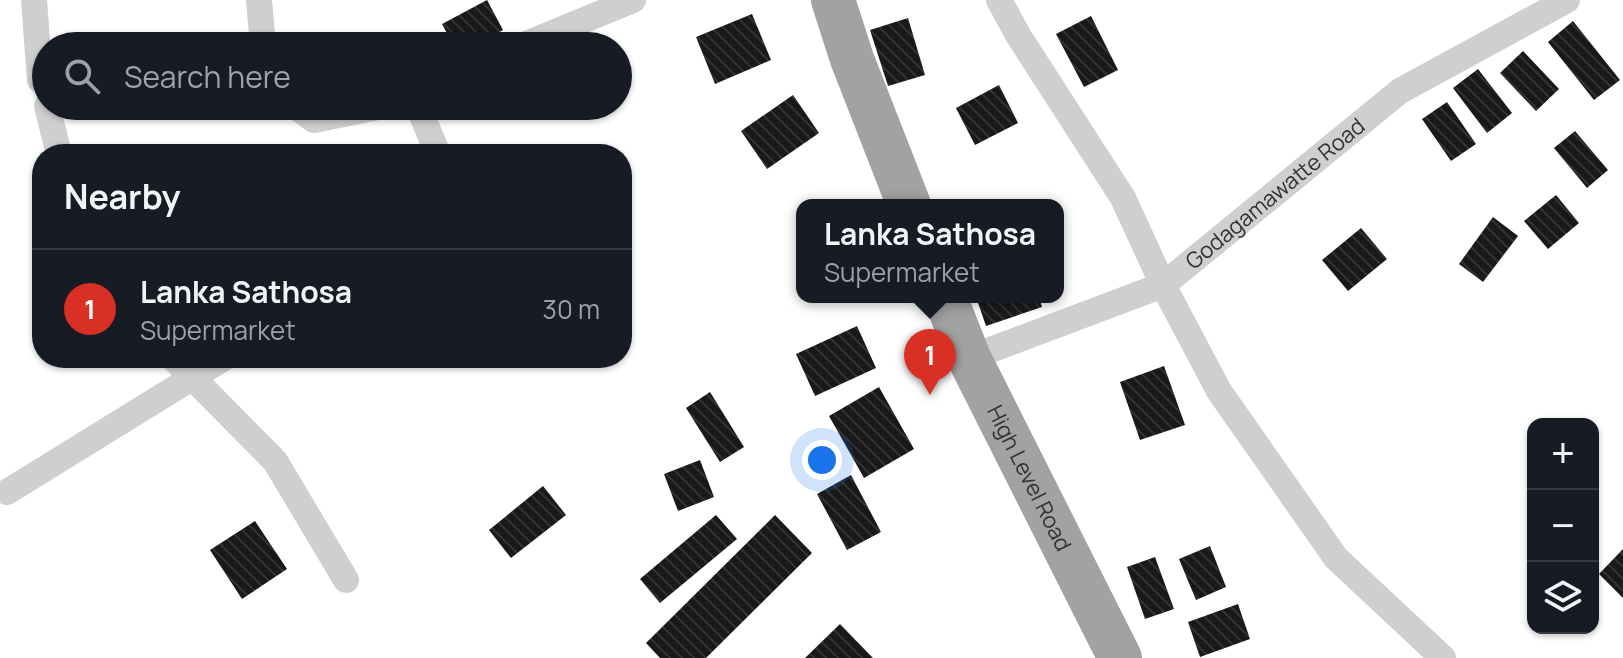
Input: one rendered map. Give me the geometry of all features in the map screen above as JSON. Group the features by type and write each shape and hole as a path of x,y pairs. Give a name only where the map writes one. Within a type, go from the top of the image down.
{"highway":[{"path":"833,0 852,59 907,199"},
{"name":"High Level Road","path":"947,303 969,358 1120,658"}],"street":[{"path":"34,0 38,32"},
{"path":"259,0 262,32"},
{"path":"555,32 633,0"},
{"path":"999,0 1018,35 1123,198 1163,285 1219,391 1336,558 1443,658"},
{"name":"Godagamawatte Road","path":"969,358 1163,285 1400,91 1567,0"},
{"path":"51,120 57,144"},
{"path":"424,120 434,144"},
{"path":"7,492 179,368"},
{"path":"184,368 275,461 346,580"}],"building":[{"path":"487,0 503,30 446,32 442,24"},
{"path":"752,14 771,60 715,84 696,37"},
{"path":"1091,16 1118,70 1084,87 1056,34"},
{"path":"908,18 925,75 888,86 870,30"},
{"path":"1573,21 1620,80 1594,100 1548,42"},
{"path":"1523,51 1559,89 1536,111 1500,73"},
{"path":"1478,69 1512,113 1487,133 1453,88"},
{"path":"999,85 1018,123 975,145 956,108"},
{"path":"793,95 819,133 767,169 741,131"},
{"path":"1447,102 1476,144 1451,161 1422,119"},
{"path":"1575,131 1608,170 1587,188 1554,148"},
{"path":"1556,195 1579,223 1548,249 1524,221"},
{"path":"1493,217 1518,236 1483,282 1459,264"},
{"path":"1361,228 1387,259 1348,291 1322,260"},
{"path":"978,303 1041,303 1042,307 986,326"},
{"path":"857,326 876,368 815,396 796,354"},
{"path":"1164,366 1185,425 1140,440 1120,382"},
{"path":"879,387 914,449 864,478 829,416"},
{"path":"710,392 744,447 720,462 686,408"},
{"path":"700,460 714,497 678,511 664,474"},
{"path":"851,475 881,532 847,550 817,494"},
{"path":"543,486 566,515 511,558 489,530"},
{"path":"716,515 737,539 660,603 640,579"},
{"path":"775,515 812,553 706,658 660,658 646,643"},
{"path":"255,521 287,569 242,599 210,550"},
{"path":"1210,546 1226,587 1196,600 1179,559"},
{"path":"1623,549 1623,598 1599,574"},
{"path":"1155,557 1174,609 1145,619 1127,567"},
{"path":"1238,604 1250,639 1200,657 1188,622"},
{"path":"840,624 873,658 805,658"}],"place":[{"name":"Lanka Sathosa","path":"930,395"}]}
